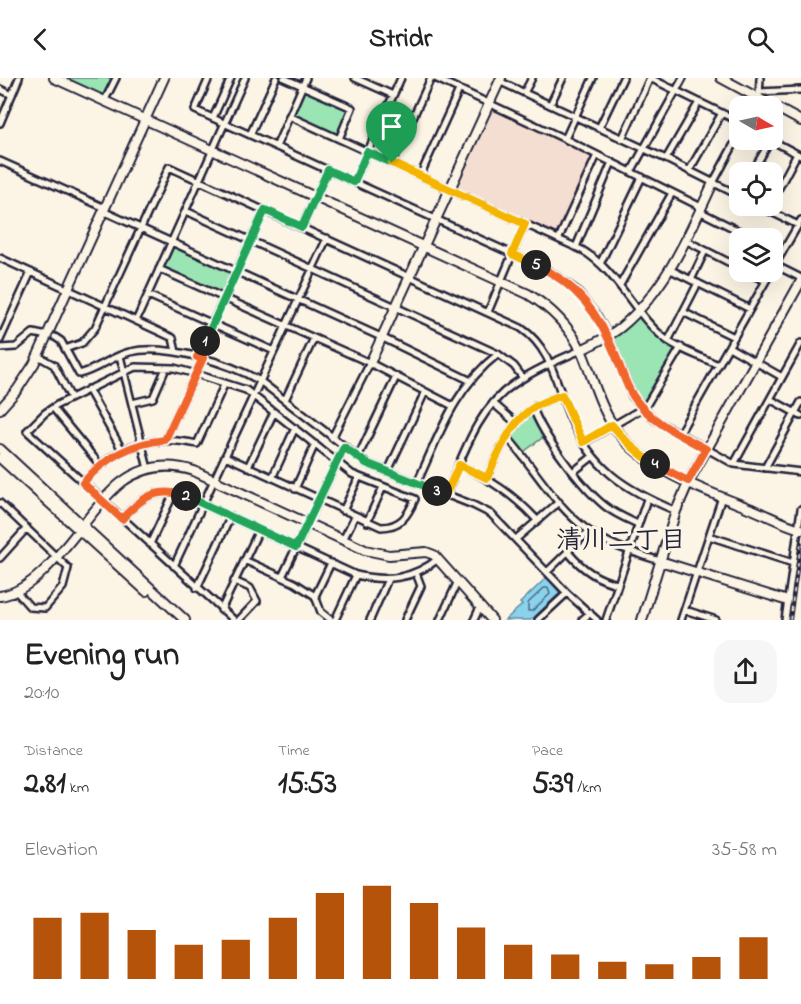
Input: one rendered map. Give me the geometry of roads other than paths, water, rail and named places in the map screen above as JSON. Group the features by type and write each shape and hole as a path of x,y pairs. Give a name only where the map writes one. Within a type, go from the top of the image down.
{"street":[{"path":"0,123 19,78"},
{"path":"54,78 539,300 569,330 581,350 612,425 642,456 722,497 800,528"},
{"path":"105,100 116,78"},
{"path":"0,409 27,376 51,337 68,290 164,78"},
{"path":"209,78 195,110 548,270 575,290 598,317 629,388 656,420 735,464 801,472"},
{"path":"213,118 231,78"},
{"path":"136,321 245,78"},
{"path":"250,135 276,78"},
{"path":"284,78 352,108 339,139"},
{"path":"276,147 306,78"},
{"path":"355,78 393,95"},
{"path":"354,182 400,78"},
{"path":"392,163 433,78 612,162 672,192 735,228"},
{"path":"524,93 532,78"},
{"path":"550,105 563,78"},
{"path":"565,139 593,78"},
{"path":"599,128 623,78"},
{"path":"622,139 650,78 729,116"},
{"path":"631,172 683,78"},
{"path":"722,78 759,95 801,121"},
{"path":"759,95 760,78"},
{"path":"332,438 396,307 489,104 497,79 729,190"},
{"path":"0,89 12,95"},
{"path":"420,176 459,90"},
{"path":"759,95 801,90"},
{"path":"666,159 699,102"},
{"path":"689,171 722,113"},
{"path":"289,116 576,247 601,262 638,311 668,340 718,365"},
{"path":"783,146 799,155 783,182"},
{"path":"446,494 477,427 504,391 523,378 608,336 652,297 731,150"},
{"path":"558,238 597,155"},
{"path":"0,160 141,228 470,380"},
{"path":"576,247 612,162"},
{"path":"65,349 79,345 95,328 170,167 513,323 528,333 540,345 551,364 562,395 592,457 617,480 647,499 676,511"},
{"path":"302,227 328,170"},
{"path":"601,262 642,177"},
{"path":"620,285 672,192"},
{"path":"165,440 196,374 213,324 265,210"},
{"path":"186,211 498,354 514,366 523,378"},
{"path":"783,215 799,222 783,251"},
{"path":"488,312 525,224"},
{"path":"174,566 327,238"},
{"path":"684,240 729,263"},
{"path":"691,280 705,251"},
{"path":"0,267 2,259 173,338 176,352"},
{"path":"159,269 370,363 453,406"},
{"path":"669,269 750,309"},
{"path":"0,340 31,273"},
{"path":"642,620 676,511 688,481 801,280 783,273"},
{"path":"679,434 765,282"},
{"path":"668,340 698,283"},
{"path":"148,295 274,351"},
{"path":"683,312 734,337"},
{"path":"0,348 16,347 33,333 61,340 79,374 134,351 176,352 239,370 260,381 358,457 491,514 567,593 597,620"},
{"path":"285,400 314,338"},
{"path":"735,464 801,343"},
{"path":"583,442 644,408 681,347"},
{"path":"729,347 782,377"},
{"path":"417,483 453,406 470,380 498,354"},
{"path":"38,356 54,364 71,398"},
{"path":"120,356 148,469"},
{"path":"225,456 381,527 400,523 409,512 415,499 352,474 246,390 196,374 166,368 135,366 52,408 27,431 234,620"},
{"path":"132,403 153,398 166,368"},
{"path":"358,457 396,377"},
{"path":"83,483 100,465 122,450 142,443 165,440 197,444 225,383"},
{"path":"88,389 122,450"},
{"path":"388,471 425,392"},
{"path":"487,478 516,423 533,408 562,395"},
{"path":"770,399 798,414"},
{"path":"765,468 798,414 801,402"},
{"path":"493,403 516,423"},
{"path":"52,408 100,465"},
{"path":"533,408 538,422 573,472 605,506 638,524"},
{"path":"249,467 274,412"},
{"path":"272,478 294,428"},
{"path":"507,437 559,502 589,531 609,543 788,601"},
{"path":"295,489 315,444"},
{"path":"282,577 344,447"},
{"path":"0,449 178,620"},
{"path":"573,472 592,457"},
{"path":"0,458 185,620"},
{"path":"459,465 487,478 517,499 537,520"},
{"path":"0,596 16,591 34,580 122,482 137,472 161,466 184,468 214,480 364,550 396,555 426,552 438,559 492,620"},
{"path":"343,511 359,477"},
{"path":"367,522 383,487"},
{"path":"122,519 146,497 159,493 174,493 231,516 356,575 388,579 416,573 438,559"},
{"path":"150,543 174,493"},
{"path":"681,620 722,497"},
{"path":"606,620 647,499"},
{"path":"516,539 559,502"},
{"path":"1,507 27,528 68,568 63,588 45,608 30,607 16,591"},
{"path":"785,620 801,509"},
{"path":"197,588 231,516"},
{"path":"344,540 355,516"},
{"path":"0,558 27,528"},
{"path":"221,610 259,530"},
{"path":"547,572 589,531"},
{"path":"709,536 794,562"},
{"path":"568,552 593,575 618,584"},
{"path":"244,560 282,577 315,596 321,612 333,620 356,575"},
{"path":"315,596 331,563"},
{"path":"405,620 421,586 416,573"},
{"path":"370,620 388,579"},
{"path":"234,581 250,588 256,601 239,620"},
{"path":"440,620 458,581"},
{"path":"538,620 567,593"},
{"path":"474,620 480,607"},
{"path":"685,610 716,620"},
{"path":"582,620 590,613"}],"water":[{"path":"547,577 560,593 531,620 505,620 522,605 520,603"}],"railway":[{"path":"790,620 801,543"}],"district":[{"name":"清川二丁目","path":"621,539"}]}
